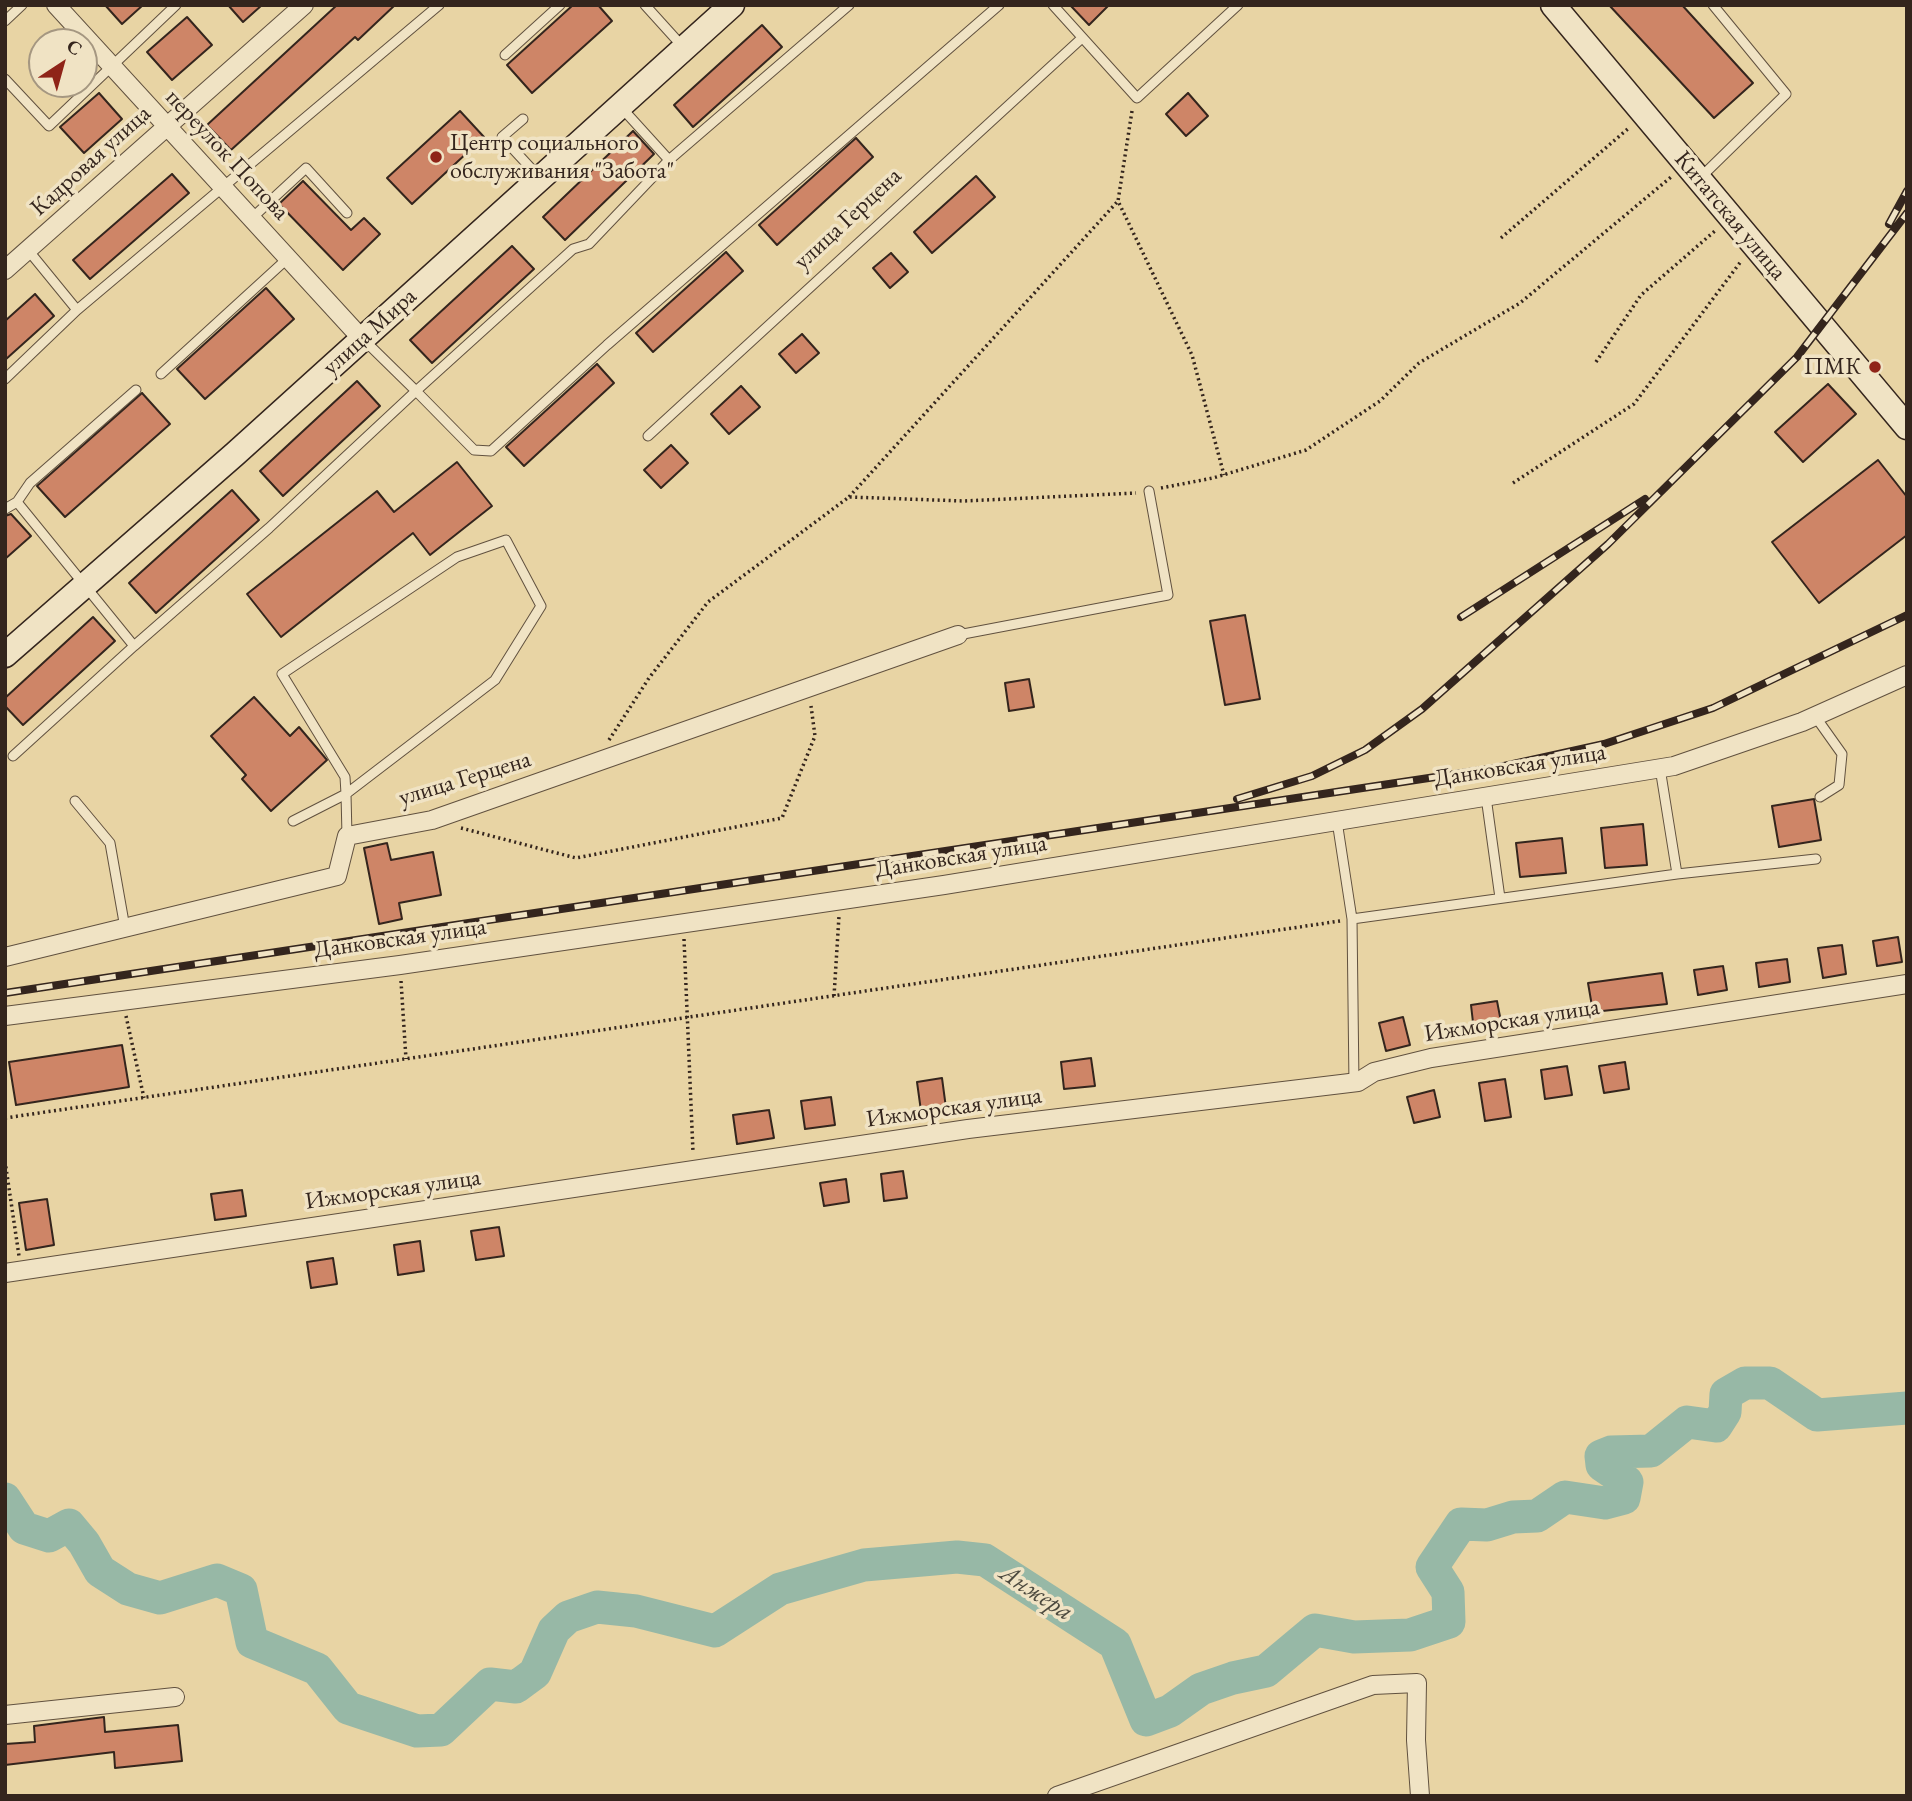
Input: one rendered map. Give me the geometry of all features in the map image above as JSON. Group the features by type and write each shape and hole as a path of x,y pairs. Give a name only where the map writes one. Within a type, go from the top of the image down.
{"main road":[{"name":"улица Мира","path":"5,655 362,339 732,5"},
{"name":"Китатская улица","path":"1553,5 1907,427"}],"street":[{"name":"переулок Попова","path":"56,5 362,339"},
{"name":"Кадровая улица","path":"5,270 304,5"},
{"name":"улица Герцена","path":"347,836 432,820 958,635"},
{"name":"Данковская улица","path":"5,1016 400,965 840,900 1660,768 1815,716 1907,675"},
{"path":"5,957 337,876 347,836"},
{"name":"Ижморская улица","path":"13,1272 968,1129 1354,1085 1374,1072 1431,1058 1907,984"},
{"path":"1065,1795 1373,1685 1417,1683 1416,1740 1420,1796"},
{"path":"5,1715 175,1697"}],"lane":[{"path":"5,21 22,5"},
{"path":"5,379 78,310 439,5"},
{"path":"505,55 560,5"},
{"path":"645,5 684,48"},
{"path":"13,756 269,528 573,249 589,244 669,160 849,5"},
{"path":"362,339 474,450 491,451 607,345 999,5"},
{"path":"1053,5 1136,96 1238,5"},
{"path":"1693,172 1786,94 1713,5"},
{"path":"5,79 49,126 175,6"},
{"name":"улица Герцена","path":"648,436 1082,38"},
{"path":"620,106 669,160"},
{"path":"523,118 502,137 540,178"},
{"path":"252,219 306,168 347,213"},
{"path":"28,250 78,310"},
{"path":"161,374 288,258"},
{"path":"5,509 17,502 30,483 136,390"},
{"path":"958,635 1168,595 1149,491"},
{"path":"17,502 134,646"},
{"path":"293,821 346,794 495,680 541,606 506,540 457,557 282,674 345,777 346,794 347,836"},
{"path":"1815,716 1842,754 1839,785 1820,797"},
{"path":"1660,768 1677,874"},
{"path":"1486,797 1500,898"},
{"path":"75,801 110,843 125,928"},
{"path":"1337,821 1352,919 1354,1085"},
{"path":"1352,919 1677,874 1816,859"}],"path":[{"path":"593,763 649,678 708,602 849,497 1118,201 1136,96"},
{"path":"1501,238 1645,114"},
{"path":"849,497 964,501 1130,494 1224,475 1306,450 1380,401 1419,363 1520,303 1693,172"},
{"path":"1118,201 1192,355 1224,475"},
{"path":"1596,362 1640,295 1731,218"},
{"path":"1513,483 1634,404 1753,244"},
{"path":"432,820 576,858 782,818 815,736 808,687"},
{"path":"834,996 840,900"},
{"path":"5,1118 1352,919"},
{"path":"683,923 694,1170"},
{"path":"400,965 406,1059"},
{"path":"123,1001 144,1098"},
{"path":"5,1161 13,1272"}],"building":[{"path":"105,5 143,5 122,24"},
{"path":"228,5 262,5 243,22"},
{"path":"337,5 395,5 358,40 355,37 231,150 207,125"},
{"path":"573,5 598,5 612,21 532,93 507,65"},
{"path":"1070,5 1109,5 1089,25"},
{"path":"1609,5 1682,5 1753,83 1714,118"},
{"path":"187,17 212,45 172,80 147,52"},
{"path":"762,25 782,47 693,127 674,105"},
{"path":"1188,93 1208,116 1186,136 1166,114"},
{"path":"98,94 122,119 84,153 60,127 93,98 98,98"},
{"name":"Центр социального обслуживания \"Забота\"","path":"460,111 484,137 412,204 387,178"},
{"path":"633,131 654,154 565,240 543,217"},
{"path":"856,138 873,157 777,245 759,225"},
{"path":"172,174 189,193 90,279 73,260"},
{"path":"976,176 995,197 932,253 914,232"},
{"path":"303,181 351,230 364,218 380,234 343,270 279,204"},
{"path":"512,246 534,269 432,363 410,340"},
{"path":"726,252 743,271 653,352 636,333"},
{"path":"891,253 908,272 890,288 873,268"},
{"path":"266,288 294,319 205,399 177,369"},
{"path":"35,294 54,316 5,360 5,321"},
{"path":"802,334 819,353 796,373 779,354"},
{"path":"597,364 614,383 524,466 506,447"},
{"path":"357,381 380,406 283,496 260,471"},
{"path":"1828,384 1856,414 1803,462 1775,432"},
{"path":"741,386 760,407 729,434 711,414"},
{"path":"142,393 170,424 65,517 37,486"},
{"path":"671,445 688,463 661,488 644,470"},
{"path":"1878,460 1907,497 1907,535 1819,603 1772,542"},
{"path":"457,462 492,506 430,555 413,533 281,637 247,594 377,491 394,512"},
{"path":"232,490 259,520 156,613 129,583"},
{"path":"11,514 31,536 5,559 5,516"},
{"path":"1245,615 1260,699 1225,705 1210,621"},
{"path":"93,617 115,641 23,725 5,706 5,698"},
{"path":"1029,679 1034,707 1009,711 1005,683"},
{"path":"254,697 290,736 299,727 327,760 271,811 242,779 246,775 211,736"},
{"path":"1814,799 1821,840 1779,847 1772,806"},
{"path":"1643,824 1647,865 1605,868 1601,828"},
{"path":"1562,838 1566,873 1520,877 1516,843"},
{"path":"387,843 391,860 433,852 441,895 399,903 402,919 379,924 364,848"},
{"path":"1898,937 1902,962 1877,966 1873,941"},
{"path":"1842,945 1846,974 1823,978 1818,948"},
{"path":"1787,959 1790,982 1759,987 1756,963"},
{"path":"1723,966 1727,990 1698,995 1694,970"},
{"path":"1662,973 1667,1004 1593,1012 1588,983"},
{"path":"1497,1001 1502,1027 1474,1031 1471,1005"},
{"path":"1403,1017 1410,1045 1386,1051 1379,1023"},
{"path":"122,1045 129,1087 16,1105 9,1062"},
{"path":"1091,1058 1095,1086 1064,1089 1061,1062"},
{"path":"1625,1062 1629,1089 1604,1093 1599,1066"},
{"path":"1567,1066 1572,1095 1545,1099 1541,1070"},
{"path":"942,1078 946,1108 921,1111 917,1082"},
{"path":"1505,1079 1511,1117 1485,1121 1479,1083"},
{"path":"1434,1090 1440,1117 1414,1123 1407,1097"},
{"path":"831,1097 835,1125 805,1129 801,1101"},
{"path":"769,1110 774,1138 737,1144 733,1115"},
{"path":"903,1171 907,1198 884,1201 881,1174"},
{"path":"846,1179 849,1202 824,1206 820,1183"},
{"path":"242,1190 246,1216 215,1220 211,1194"},
{"path":"47,1199 54,1245 26,1250 19,1203"},
{"path":"499,1227 504,1256 476,1260 471,1231"},
{"path":"420,1241 424,1271 398,1275 394,1245"},
{"path":"333,1258 337,1284 311,1288 307,1262"},
{"path":"104,1717 105,1732 178,1725 182,1761 115,1768 114,1752 5,1765 5,1744 35,1742 34,1726"}],"waterway":[{"name":"Анжера","path":"5,1499 24,1528 49,1536 69,1525 84,1543 100,1571 128,1589 160,1598 217,1580 241,1590 252,1642 317,1669 348,1708 417,1731 441,1730 490,1684 516,1687 535,1673 554,1630 568,1617 597,1607 636,1611 715,1631 780,1589 864,1565 957,1557 985,1560 1115,1644 1146,1720 1170,1711 1201,1689 1266,1671 1315,1630 1354,1637 1410,1635 1449,1622 1448,1592 1432,1567 1461,1524 1487,1525 1513,1517 1537,1516 1565,1497 1605,1503 1624,1498 1627,1482 1602,1465 1601,1456 1611,1452 1651,1451 1687,1422 1716,1426 1725,1412 1726,1394 1745,1383 1770,1383 1817,1415 1907,1408"}],"railway":[{"path":"1889,224 1907,191"},
{"path":"1237,799 1312,776 1365,750 1422,709 1608,544 1797,357 1907,213"},
{"path":"1461,617 1645,499"},
{"path":"5,993 1495,768 1604,744 1713,708 1907,615"}],"place":[{"name":"Центр социального обслуживания \"Забота\"","path":"436,157"},
{"name":"ПМК","path":"1875,367"}]}
